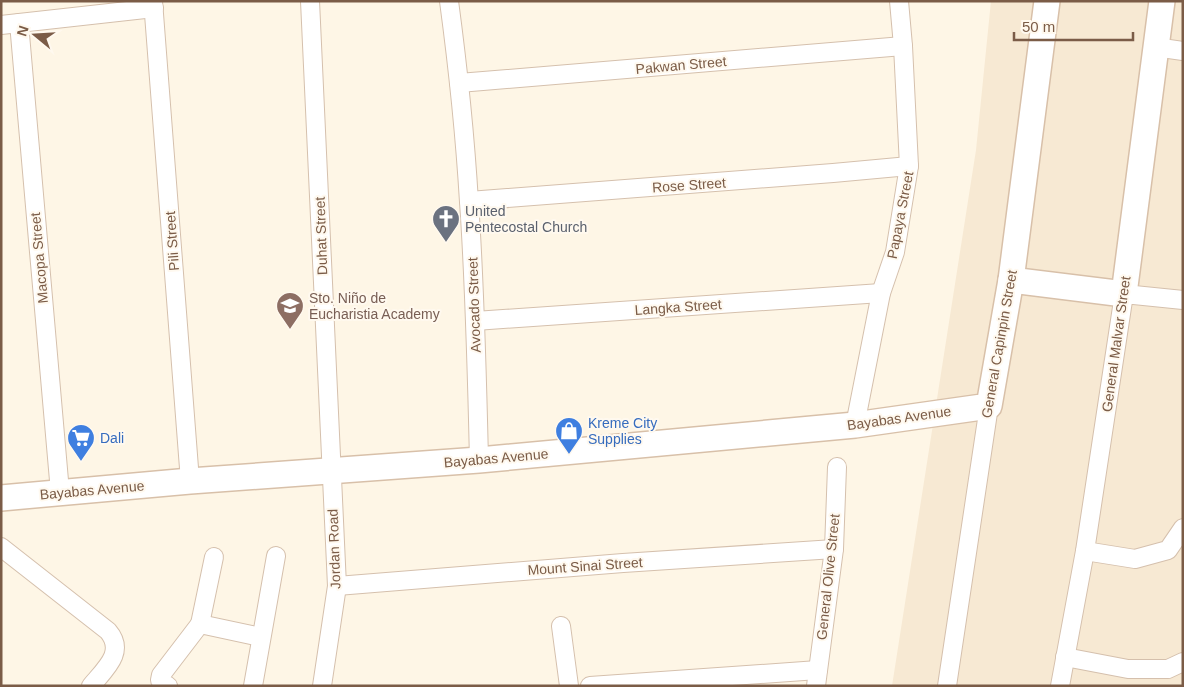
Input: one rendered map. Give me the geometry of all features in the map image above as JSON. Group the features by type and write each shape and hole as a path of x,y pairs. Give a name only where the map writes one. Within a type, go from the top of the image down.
{"street":[{"name":"Duhat Street","path":"310,1 331,471"},
{"name":"Avocado Street","path":"449,1 470,202 479,460"},
{"name":"Papaya Street","path":"855,425 881,293 895,252 909,166 904,46 899,1"},
{"name":"General Capinpin Street","path":"947,686 989,406 1011,280 1047,1"},
{"name":"General Malvar Street","path":"1060,686 1085,551 1124,294 1162,1"},
{"path":"10,24 154,5"},
{"name":"Pili Street","path":"154,5 190,481"},
{"name":"Macopa Street","path":"10,24 60,492"},
{"name":"Pakwan Street","path":"459,83 904,46"},
{"path":"1155,47 1183,51"},
{"name":"Rose Street","path":"470,202 833,174 909,166"},
{"path":"1011,280 1183,300"},
{"name":"Langka Street","path":"475,321 881,293"},
{"name":"Bayabas Avenue","path":"1,498 190,481 479,460 855,425 989,406"},
{"name":"General Olive Street","path":"817,678 834,549 837,468"},
{"name":"Jordan Road","path":"322,686 337,586 331,471"},
{"path":"1085,551 1134,559 1168,550 1183,528"},
{"path":"1,547 108,631 114,638 116,652 92,686"},
{"name":"Mount Sinai Street","path":"337,586 623,563 834,549"},
{"path":"253,686 276,556"},
{"path":"164,683 164,670 200,624 214,557"},
{"path":"200,624 261,638"},
{"path":"561,626 569,686"},
{"path":"1065,657 1128,669 1168,668 1183,662"},
{"path":"590,686 817,678"}],"shaded area":[{"path":"991,1 1183,1 1183,686 892,686 976,150"}],"place":[{"name":"United Pentecostal Church","path":"446,243"},
{"name":"Sto. Niño de Eucharistia Academy","path":"290,330"},
{"name":"Kreme City Supplies","path":"569,455"},
{"name":"Dali","path":"81,462"}]}
